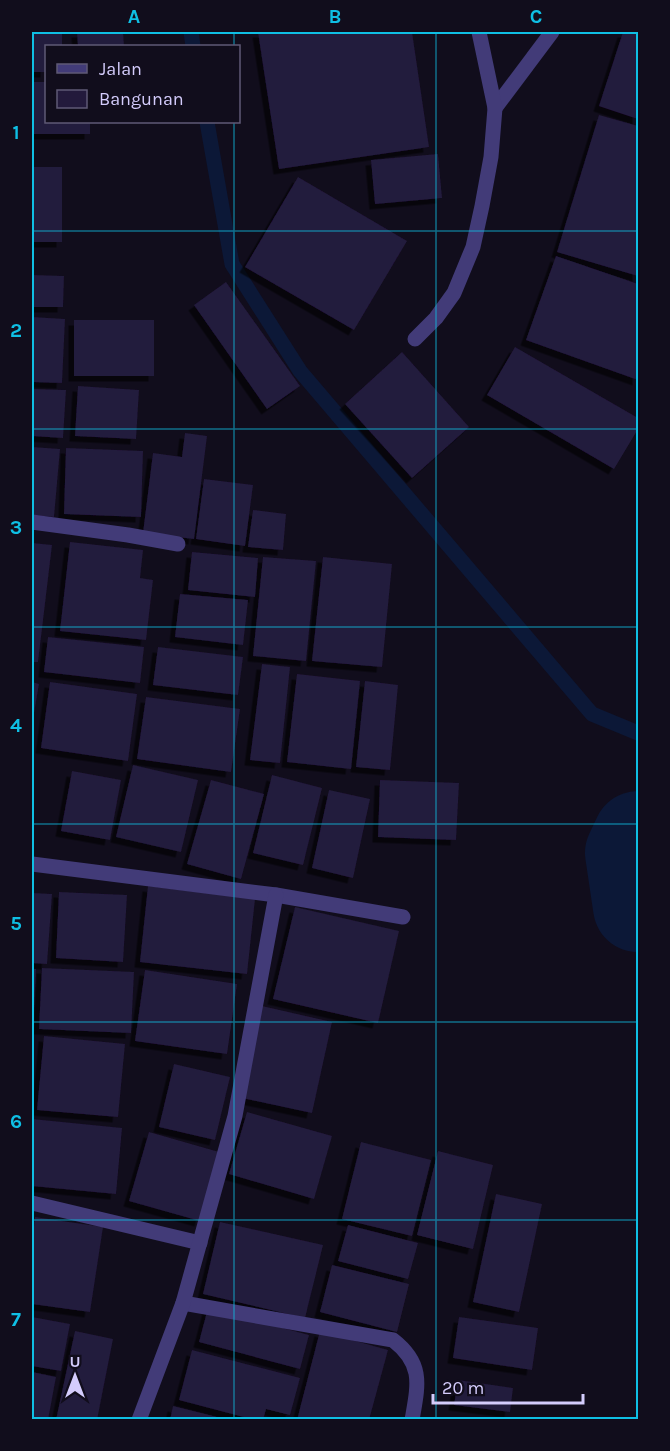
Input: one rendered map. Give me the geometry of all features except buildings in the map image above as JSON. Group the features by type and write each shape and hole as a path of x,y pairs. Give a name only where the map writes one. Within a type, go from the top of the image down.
{"street":[{"path":"415,339 436,318 454,293 472,247 482,206 492,157 495,108 479,32"},
{"path":"495,108 552,32"},
{"path":"32,522 178,544"},
{"path":"32,864 276,895 403,917"},
{"path":"139,1419 183,1303 235,1116 276,895"},
{"path":"32,1203 200,1243"},
{"path":"183,1303 393,1340 410,1357 416,1372 417,1387 412,1419"}],"waterway":[{"path":"191,32 193,45"},
{"path":"207,123 232,264 300,371 592,714 638,733"},
{"path":"638,836 630,853 638,907"}]}
